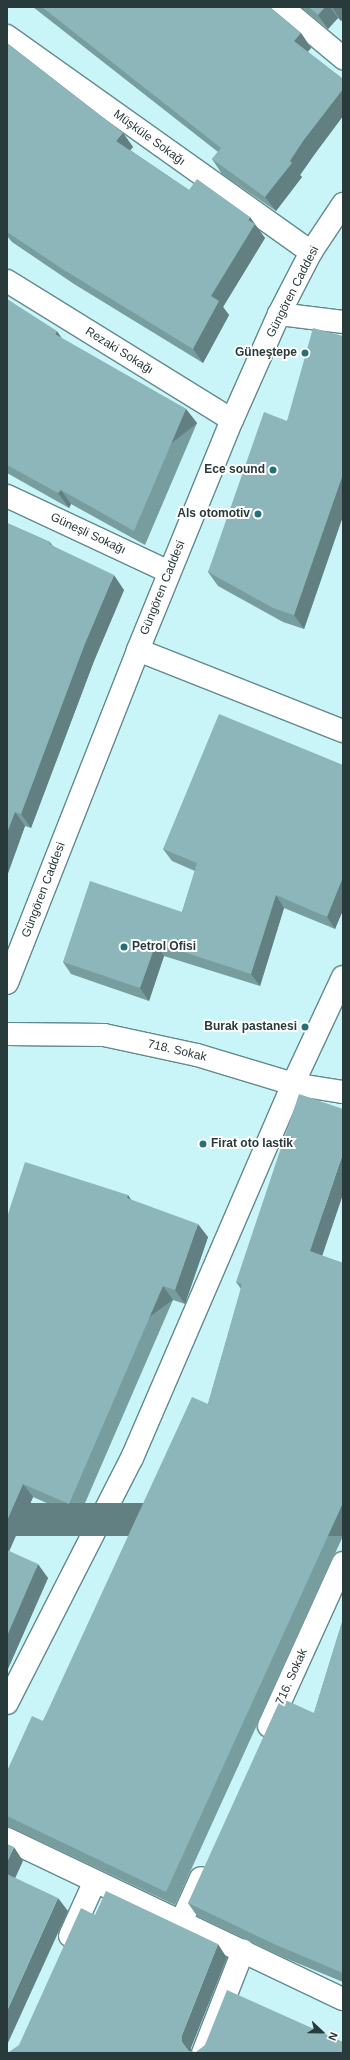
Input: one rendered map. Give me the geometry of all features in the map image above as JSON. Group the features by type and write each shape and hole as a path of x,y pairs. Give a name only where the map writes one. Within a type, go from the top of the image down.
{"street":[{"path":"282,7 343,58"},
{"name":"Müşküle Sokağı","path":"7,36 291,240 311,252"},
{"name":"Güngören Caddesi","path":"7,984 169,572 232,420 279,314 311,252 343,204"},
{"name":"Rezaki Sokağı","path":"7,281 232,420"},
{"path":"279,314 343,322"},
{"name":"Güneşli Sokağı","path":"7,496 169,572"},
{"path":"138,650 343,731"},
{"path":"7,1703 132,1458 293,1084 343,976"},
{"name":"718. Sokak","path":"7,1034 104,1035 197,1055 293,1084 343,1092"},
{"name":"716. Sokak","path":"262,1742 343,1563"},
{"path":"7,1839 343,1999"},
{"path":"181,1922 210,1857"},
{"path":"62,1952 95,1881"},
{"path":"203,2053 243,1951"}],"building":[{"path":"42,7 270,7 301,33 294,41 343,79 343,89 303,141 290,161 292,163 265,197 212,159 221,148"},
{"path":"309,7 325,7 318,15"},
{"path":"7,43 123,133 116,141 189,190 197,179 250,217 248,220 255,224 211,296 219,301 193,349 64,270 7,232"},
{"path":"7,299 57,331 55,334 186,409 134,531 61,490 58,493 7,465"},
{"path":"313,328 343,336 343,474 294,615 273,608 208,572 264,412 287,421"},
{"path":"7,523 50,542 49,544 114,575 84,646 21,814 15,812 7,833"},
{"path":"219,714 343,765 343,877 327,917 276,895 251,974 156,943 140,988 63,962 90,881 182,912 197,863 163,849"},
{"path":"299,1094 343,1109 343,1153 310,1251 343,1263 343,1503 166,1892 7,1816 7,1771 32,1716 43,1721 192,1397 208,1404 242,1284 236,1282"},
{"path":"25,1162 128,1195 127,1198 198,1224 175,1290 163,1286 69,1504 23,1484 7,1521 7,1217"},
{"path":"7,1550 38,1564 7,1636"},
{"path":"343,1619 343,1973 276,1945 188,1903 281,1698 314,1713"},
{"path":"7,1844 14,1847 7,1862"},
{"path":"7,1874 58,1898 7,2011"},
{"path":"106,1891 218,1944 182,2035 182,2042 189,2051 196,2052 205,2045 227,1990 343,2042 343,2053 7,2053 19,2045 81,1908 95,1915"}],"place":[{"name":"Güneştepe","path":"305,353"},
{"name":"Ece sound","path":"273,470"},
{"name":"Als otomotiv","path":"258,514"},
{"name":"Petrol Ofisi","path":"124,947"},
{"name":"Burak pastanesi","path":"305,1027"},
{"name":"Firat oto lastik","path":"203,1144"}]}
